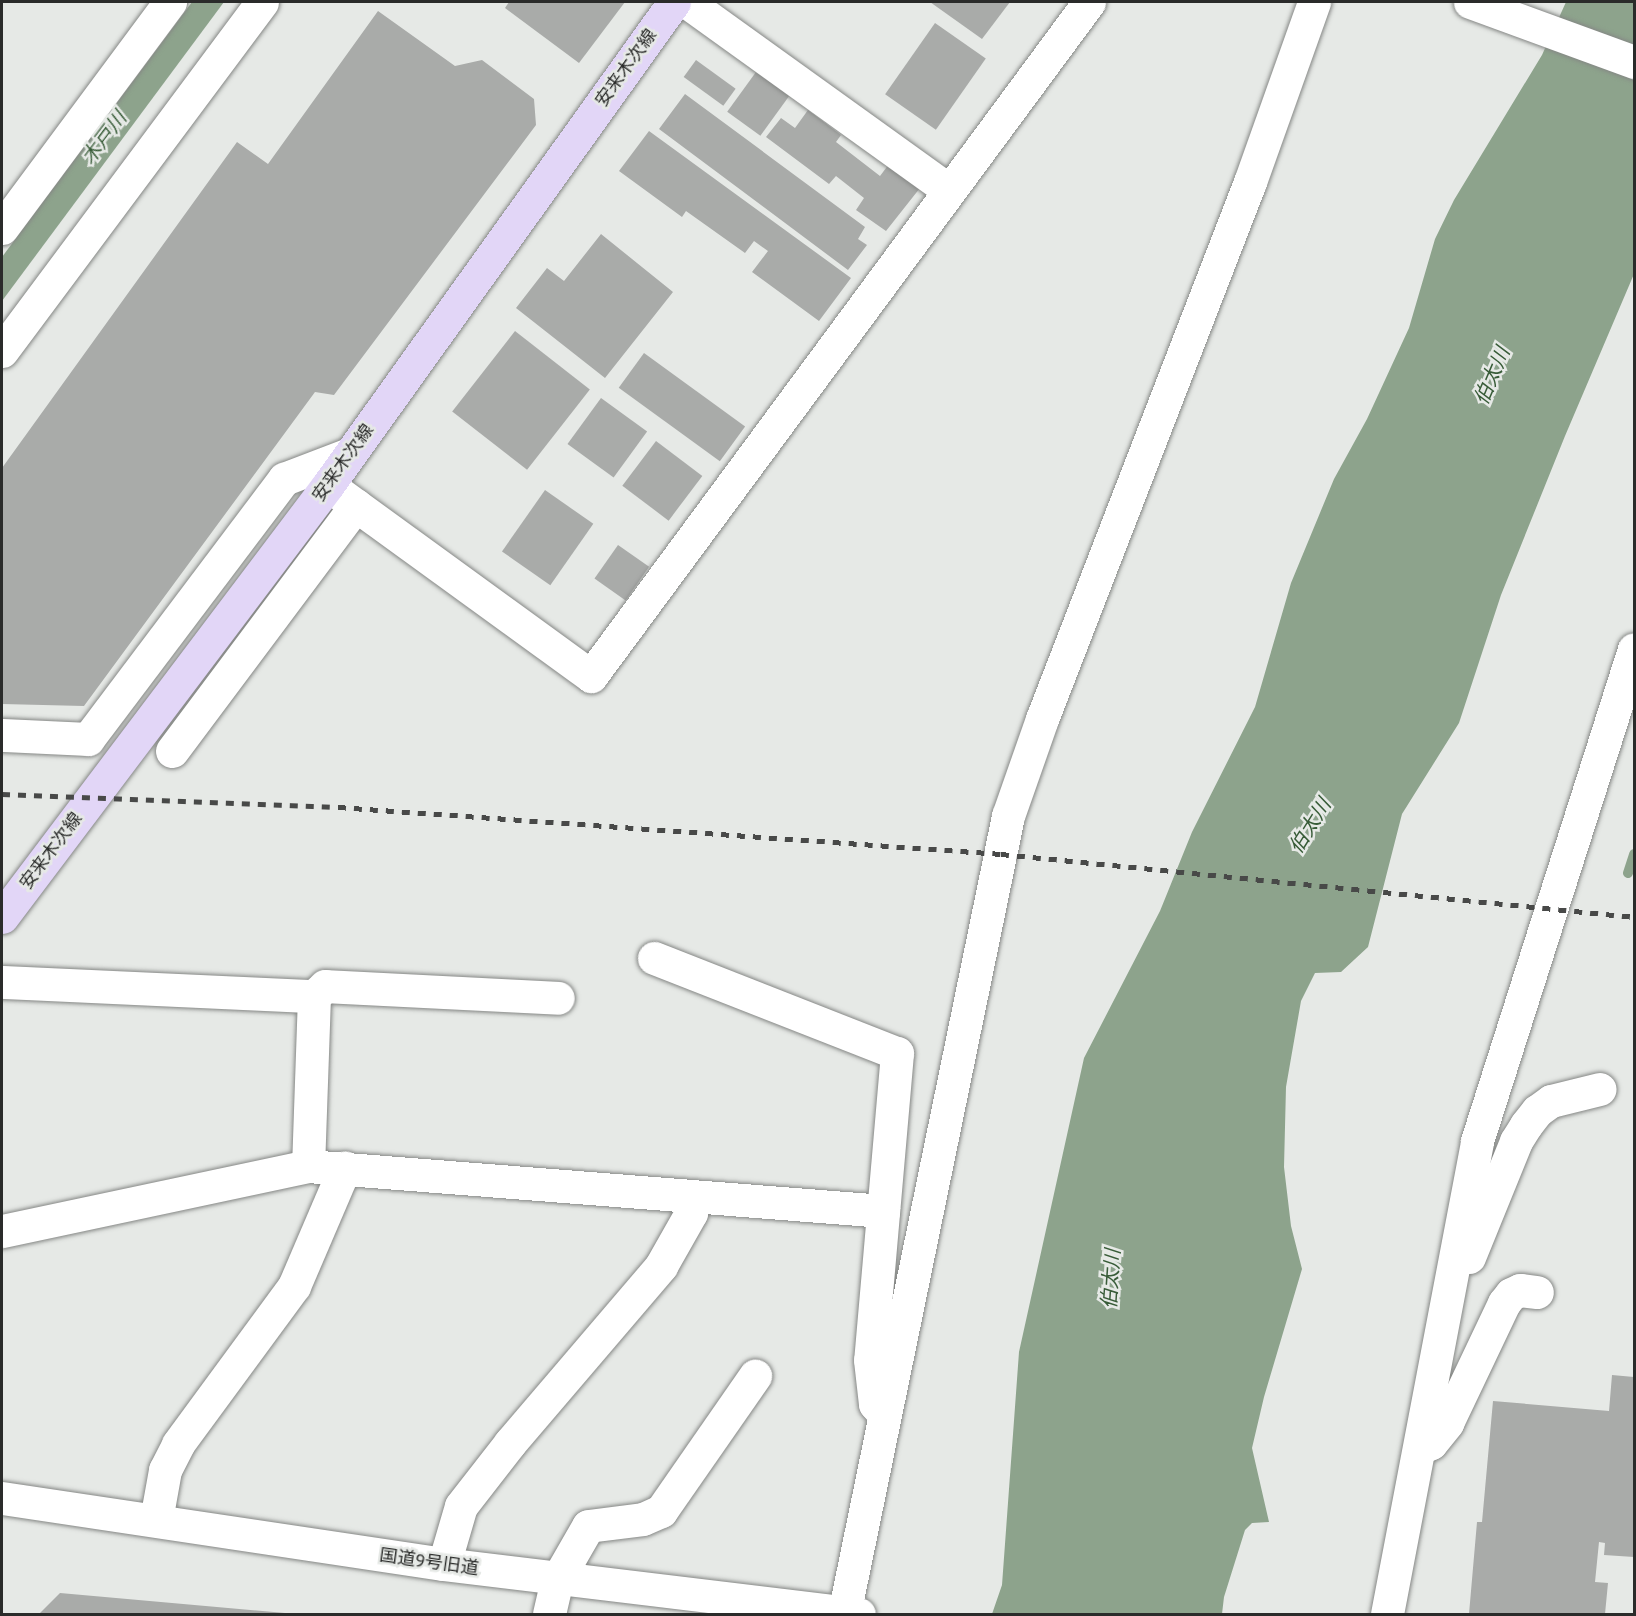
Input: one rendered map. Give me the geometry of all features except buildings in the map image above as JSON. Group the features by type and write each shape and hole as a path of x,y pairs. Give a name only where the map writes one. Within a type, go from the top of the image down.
{"main road":[{"name":"安来木次線","path":"2,916 328,485 674,2"}],"street":[{"path":"2,228 170,2"},
{"path":"2,351 262,2"},
{"path":"687,2 949,190"},
{"path":"328,485 591,676 1089,2"},
{"path":"849,1614 885,1415 1008,816 1042,719 1250,182 1314,2"},
{"path":"1470,2 1635,62"},
{"path":"2,735 88,739 284,478 350,454"},
{"path":"172,751 356,505"},
{"path":"1387,1614 1477,1141 1635,649"},
{"path":"654,958 897,1053 870,1360 875,1404 885,1415"},
{"path":"2,982 314,996 325,986 558,998"},
{"path":"308,1166 314,996"},
{"path":"1435,1357 1467,1263 1516,1141 1537,1112 1551,1101 1600,1089"},
{"path":"2,1232 308,1166 345,1167 883,1211"},
{"path":"156,1520 165,1470 178,1444 294,1286 345,1167"},
{"path":"444,1564 460,1506 510,1443 662,1266 691,1214 694,1196"},
{"path":"1419,1448 1431,1443 1447,1423 1503,1303 1511,1294 1520,1290 1537,1292"},
{"path":"549,1614 557,1580 588,1526 643,1519 661,1511 755,1376"},
{"name":"国道9号旧道","path":"2,1498 557,1580 849,1614"}],"water":[{"name":"木戸川","path":"192,2 224,2 2,301 2,257"},
{"name":"伯太川","path":"1566,2 1634,2 1634,274 1501,595 1459,723 1402,814 1368,947 1341,972 1315,973 1301,1001 1286,1087 1284,1167 1291,1226 1302,1269 1264,1397 1252,1448 1269,1522 1252,1523 1245,1530 1224,1597 1222,1614 992,1614 1002,1585 1019,1352 1084,1058 1160,911 1192,832 1255,707 1291,583 1334,479 1367,419 1409,328 1435,239 1454,200 1542,55"}],"waterway":[{"path":"1628,873 1634,854"}],"railway":[{"path":"2,794 338,807 1001,854 1634,917"}]}
